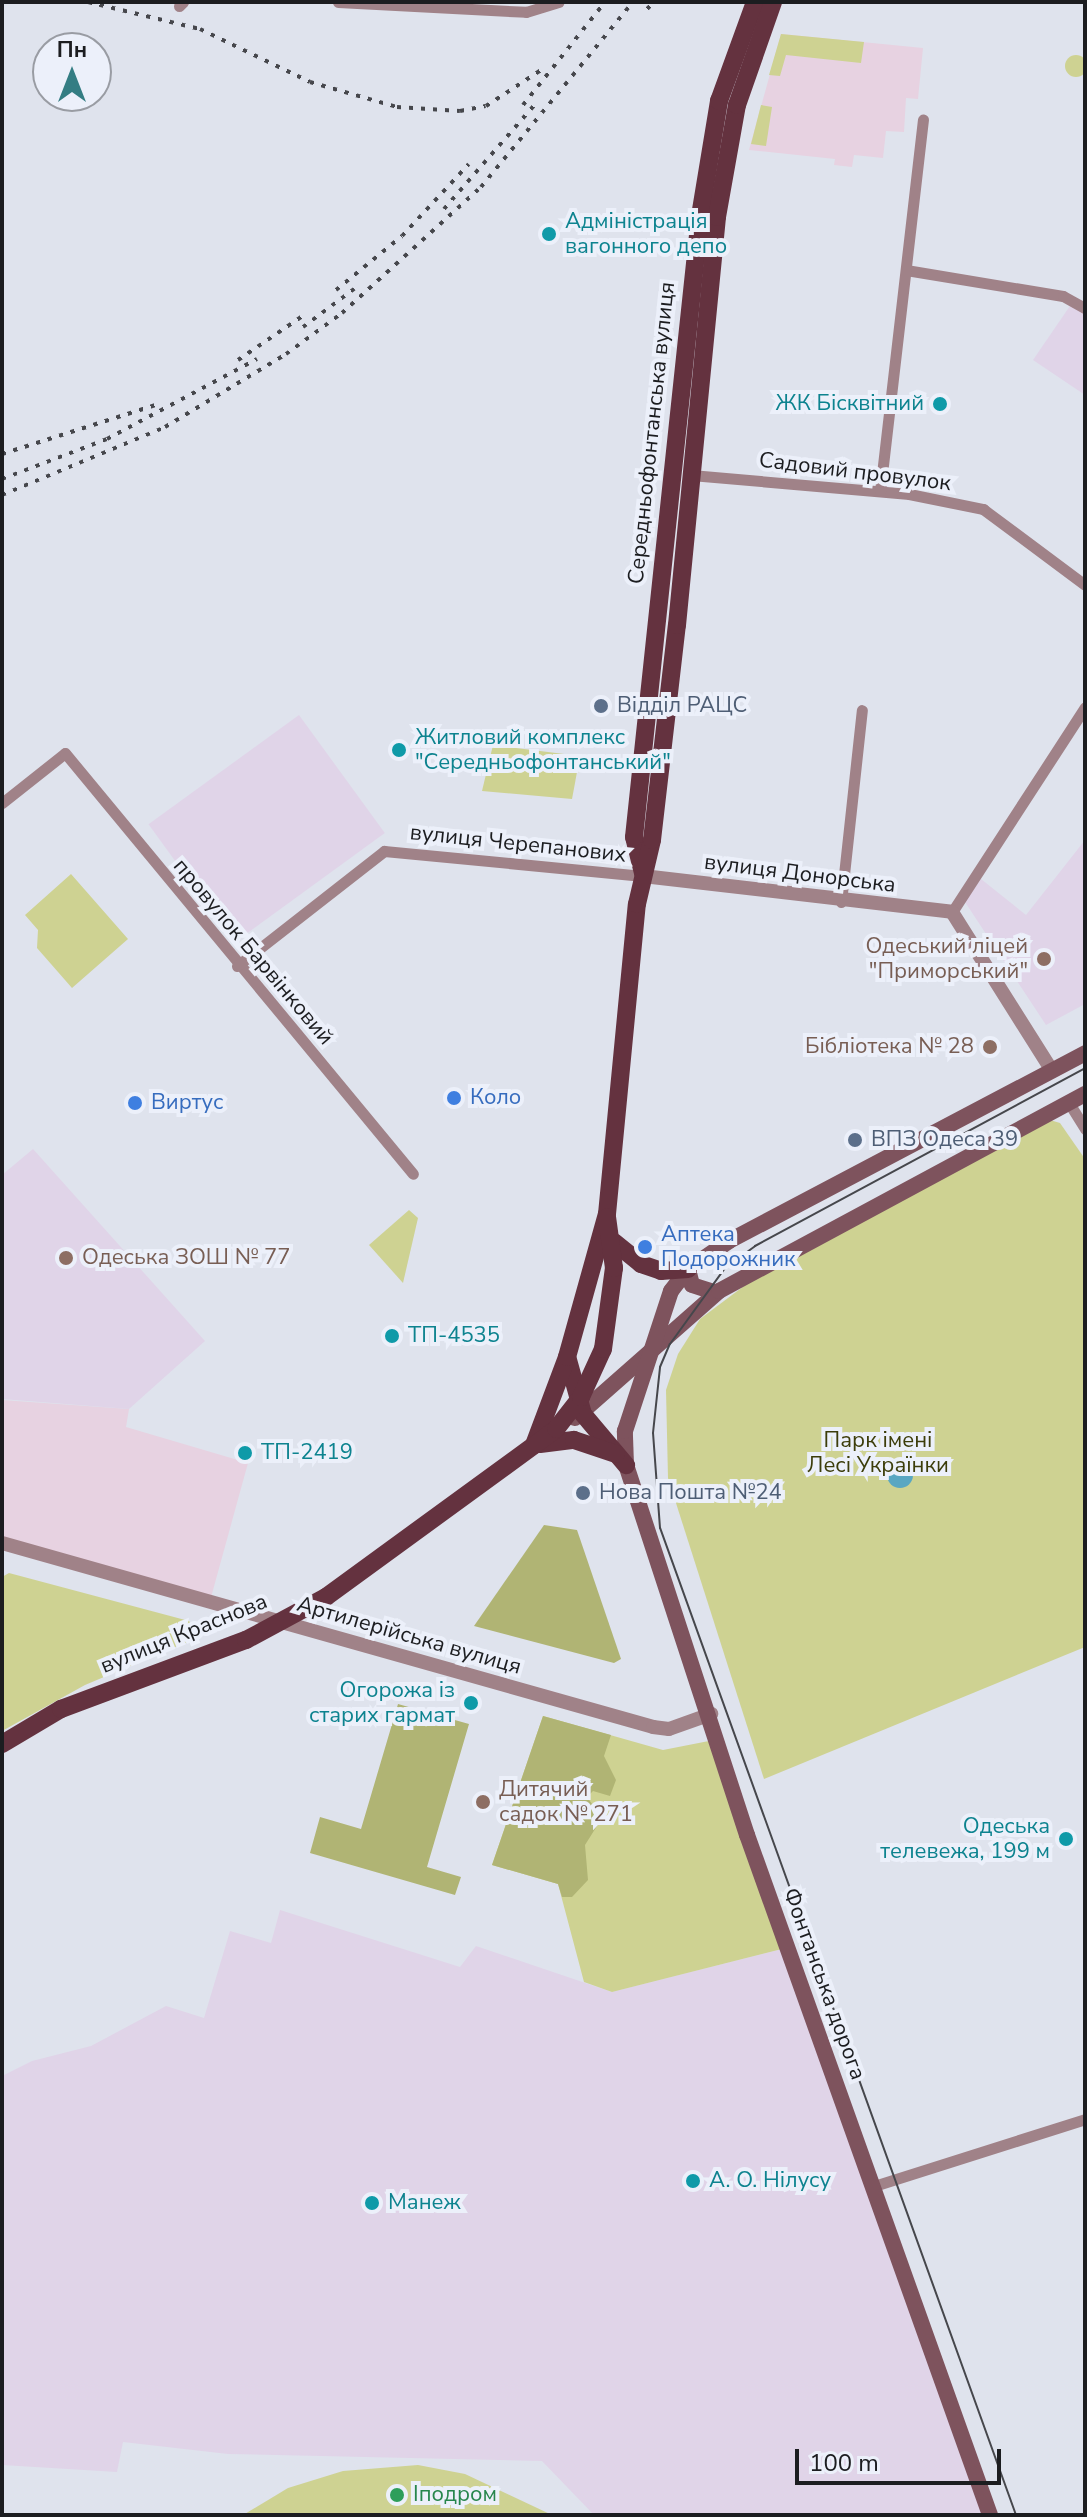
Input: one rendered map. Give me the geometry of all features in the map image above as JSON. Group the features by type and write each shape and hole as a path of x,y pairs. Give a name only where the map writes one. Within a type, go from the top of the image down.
{"main road":[{"name":"Середньофонтанська вулиця","path":"643,876 634,837 700,216 719,101 755,2"},
{"name":"Середньофонтанська вулиця","path":"534,1445 567,1357 607,1214 643,876 652,840 727,158 737,105 773,2"},
{"path":"623,1460 627,1418 647,1355 671,1291 688,1269 729,1241 1085,1053"},
{"path":"580,1408 647,1355 716,1293 1085,1094"},
{"name":"Середньофонтанська вулиця","path":"534,1445 580,1408 603,1349 614,1242 607,1214"},
{"path":"614,1242 641,1264 661,1271 688,1269"},
{"path":"688,1269 692,1285 716,1293"},
{"path":"567,1357 580,1408 623,1460"},
{"path":"534,1445 574,1440 623,1460"},
{"name":"вулиця Краснова","path":"2,1744 61,1709 246,1640 326,1597 534,1445"},
{"name":"Фонтанська дорога","path":"623,1460 711,1714 747,1835 990,2515"}],"street":[{"path":"338,2 526,12 558,2"},
{"path":"880,491 923,119"},
{"path":"906,270 1063,296 1085,308"},
{"name":"Садовий провулок","path":"691,475 880,491 991,512 1085,585"},
{"path":"1052,1071 952,912 1085,707"},
{"path":"841,902 862,710"},
{"name":"провулок Барвінковий","path":"2,803 65,753 237,966 413,1174"},
{"name":"вулиця Черепанових","path":"237,966 384,851 643,876"},
{"name":"вулиця Донорська","path":"643,876 841,902 952,912"},
{"path":"1069,1103 1085,1129"},
{"name":"Артилерійська вулиця","path":"2,1543 653,1727 669,1729 711,1714"},
{"path":"874,2186 1085,2119"}],"shaded area":[{"path":"781,34 923,48 918,99 906,98 904,132 886,131 883,158 854,155 852,167 834,165 835,159 749,150"},
{"path":"1072,303 1085,310 1085,395 1033,360"},
{"path":"299,715 385,833 234,942 149,824"},
{"name":"Одеський ліцей \"Приморський\"","path":"1085,840 1085,1004 1046,1025 965,902 981,879 1026,915"},
{"name":"Одеська ЗОШ № 77","path":"33,1149 205,1341 129,1409 2,1399 2,1175"},
{"path":"2,1400 129,1409 126,1427 248,1463 210,1601 2,1541"},
{"path":"280,1910 460,1967 476,1946 612,1992 786,1948 989,2515 594,2515 542,2461 228,2454 123,2442 117,2472 2,2465 2,2076 32,2061 91,2046 166,2006 204,2018 230,1931 271,1943"}],"green space":[{"path":"781,34 864,42 861,63 786,55 780,76 769,75"},
{"path":"1072,55 1080,55 1087,66 1080,77 1072,77 1065,70 1065,62"},
{"path":"761,105 772,107 766,146 751,144"},
{"path":"493,745 580,756 572,799 482,791"},
{"path":"71,874 128,939 72,988 37,948 38,930 25,915"},
{"name":"Парк імені Лесі Українки","path":"1050,1120 1060,1123 1085,1159 1085,1647 764,1779 668,1478 666,1390 678,1354 700,1319 748,1283"},
{"path":"409,1210 418,1218 403,1283 369,1245"},
{"path":"544,1525 577,1530 621,1659 614,1663 474,1626"},
{"path":"9,1573 189,1621 199,1637 85,1685 2,1731 2,1577"},
{"path":"398,1704 469,1724 427,1867 461,1877 455,1895 310,1853 320,1817 361,1829"},
{"path":"543,1716 663,1750 714,1740 786,1948 612,1992 584,1982 558,1884 492,1865"},
{"path":"543,1716 611,1735 604,1756 616,1780 610,1796 593,1791 587,1797 602,1818 585,1845 588,1880 572,1897 562,1897 558,1884 492,1865"},
{"name":"Іподром","path":"418,2465 465,2474 552,2515 243,2515 288,2488 343,2471"}],"water":[{"path":"900,1462 909,1466 913,1475 909,1484 900,1488 891,1484 887,1475 891,1466"}],"tram line":[{"path":"1016,2515 660,1528 653,1433 660,1367 670,1344 725,1268 755,1246 1085,1068"}],"railway":[{"path":"88,2 200,29 310,82 397,107 460,111 486,106 544,68"},
{"path":"523,105 605,2"},
{"path":"2,495 165,427 286,354 342,313 481,187 633,2"},
{"path":"647,9 654,2"},
{"path":"444,209 538,101"},
{"path":"336,290 402,236 469,164"},
{"path":"303,327 354,289"},
{"path":"238,360 307,313"},
{"path":"2,479 107,439 257,359"},
{"path":"2,454 156,405"}],"place":[{"name":"Адміністрація вагонного депо","path":"549,234"},
{"name":"ЖК Бісквітний","path":"940,404"},
{"name":"Відділ РАЦС","path":"601,706"},
{"name":"Житловий комплекс \"Середньофонтанський\"","path":"399,750"},
{"name":"Одеський ліцей \"Приморський\"","path":"1044,959"},
{"name":"Бібліотека № 28","path":"990,1047"},
{"name":"Коло","path":"454,1098"},
{"name":"Виртус","path":"135,1103"},
{"name":"ВПЗ Одеса 39","path":"855,1140"},
{"name":"Аптека Подорожник","path":"645,1247"},
{"name":"Одеська ЗОШ № 77","path":"66,1258"},
{"name":"ТП-4535","path":"392,1336"},
{"name":"ТП-2419","path":"245,1453"},
{"name":"Нова Пошта №24","path":"583,1493"},
{"name":"Огорожа із старих гармат","path":"471,1703"},
{"name":"Дитячий садок № 271","path":"483,1802"},
{"name":"Одеська телевежа, 199 м","path":"1066,1839"},
{"name":"А. О. Нілусу","path":"693,2181"},
{"name":"Манеж","path":"372,2203"},
{"name":"Іподром","path":"397,2495"}]}
